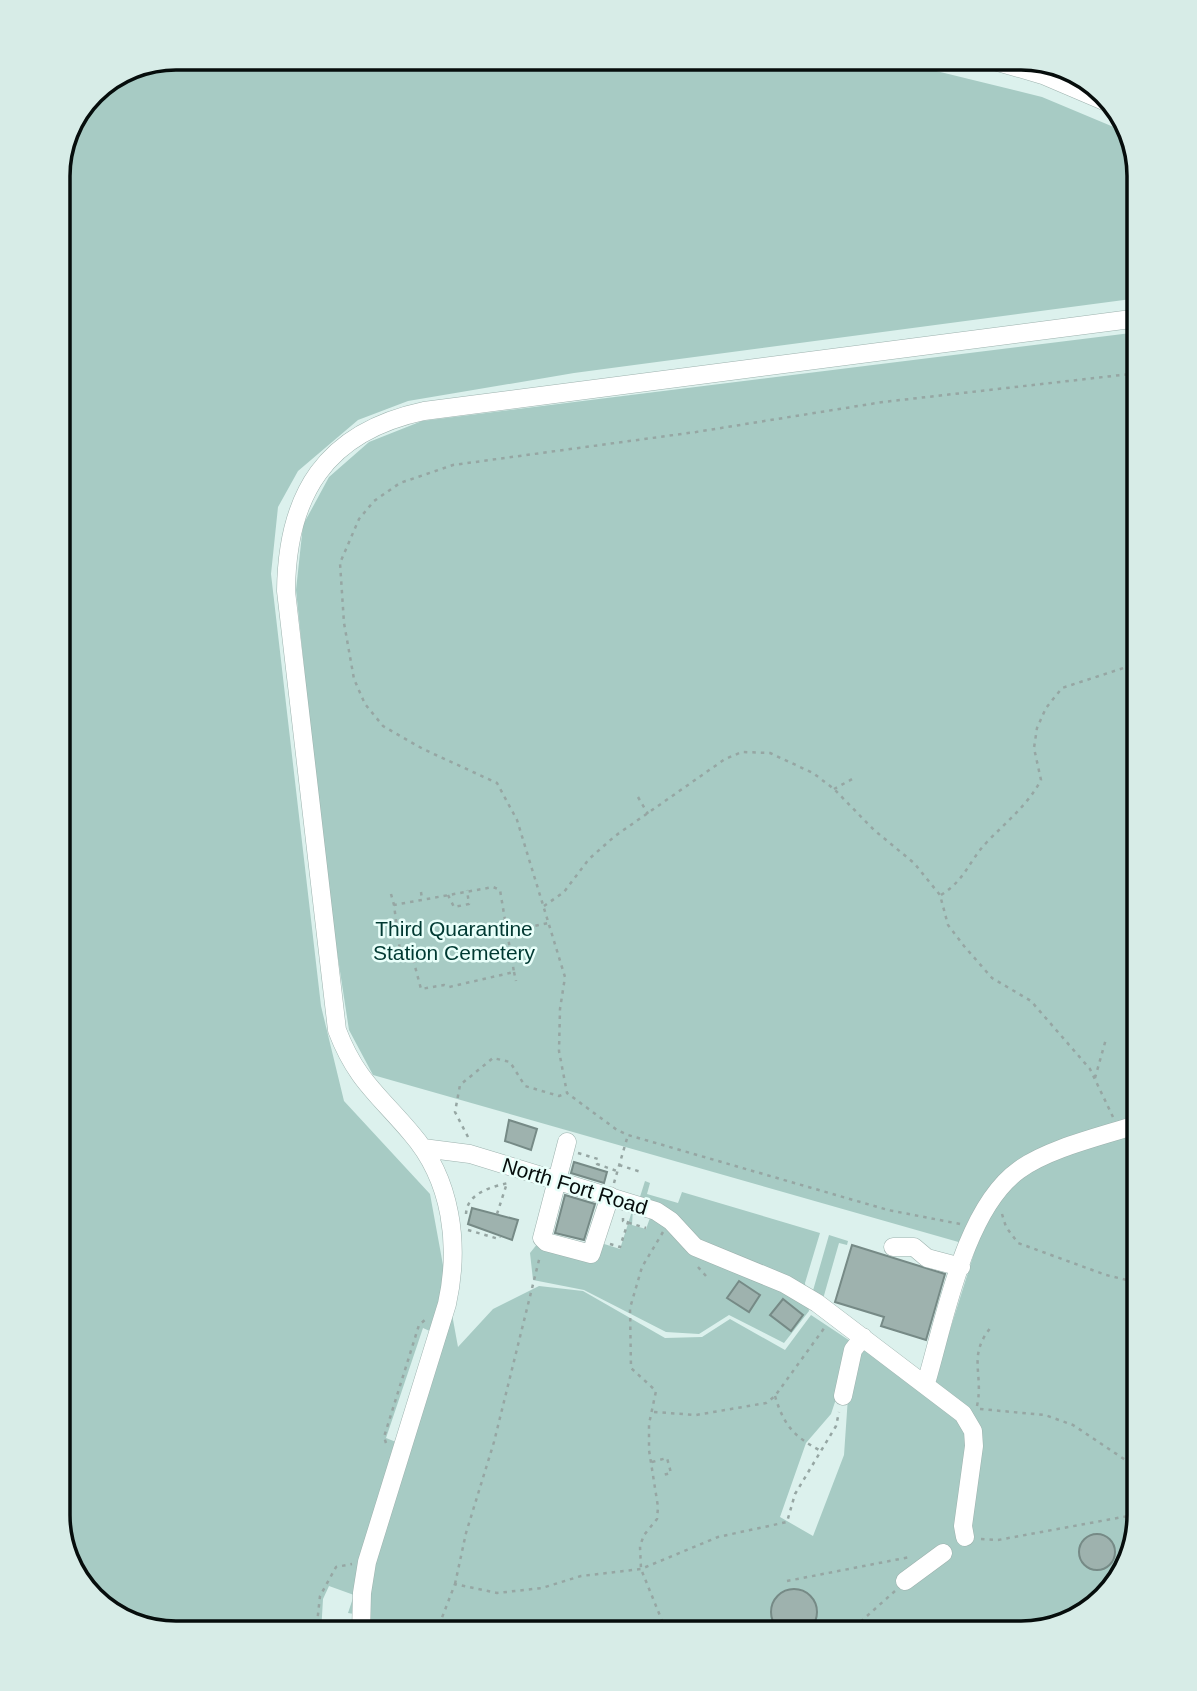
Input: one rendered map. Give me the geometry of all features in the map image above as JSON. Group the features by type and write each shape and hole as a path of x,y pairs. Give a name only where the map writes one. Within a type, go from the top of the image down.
{"street":[{"path":"1027,70 1089,95"},
{"path":"361,1621 367,1562 447,1304 455,1261 445,1197 424,1148 358,1075 337,1030 286,591 291,530 306,491 317,475 365,431 424,411 1127,319"},
{"path":"926,1383 973,1226 995,1193 1020,1169 1041,1158 1127,1128"},
{"path":"566,1146 542,1238 546,1242 586,1254 594,1251 610,1196"},
{"name":"North Fort Road","path":"424,1148 470,1154 510,1175 556,1180 610,1196 629,1210 656,1210 671,1221 695,1247 785,1284 969,1411"},
{"path":"893,1247 914,1247 927,1258 961,1267"},
{"path":"843,1396 853,1350 863,1337"},
{"path":"965,1537 962,1526 974,1446 969,1411"},
{"path":"905,1581 943,1553"}],"path":[{"path":"973,1226 888,1210 628,1135 567,1093 559,1051 559,1009 565,977 517,820 497,783 423,750 383,726 365,704 354,680 344,623 340,564 359,519 374,501 400,483 425,473 483,459 696,432 883,402 1127,374"},
{"path":"940,895 958,883 987,842 1032,797 1041,780 1034,748 1037,728 1046,708 1062,688 1127,667"},
{"path":"544,906 564,892 589,859 615,836 724,759 742,752 770,753 813,773 834,789 874,830 914,863 940,895 948,925 964,946 992,978 1031,1000 1095,1078 1111,1105 1117,1131"},
{"path":"834,789 856,777"},
{"path":"638,797 648,814"},
{"path":"448,895 454,907 469,904 467,890"},
{"path":"394,905 467,890 500,890 516,981"},
{"path":"421,892 422,899"},
{"path":"391,894 400,951 404,956 412,955 421,989 444,985 449,987 514,972"},
{"path":"485,932 507,932 549,923"},
{"path":"393,953 400,951"},
{"path":"1095,1078 1106,1039"},
{"path":"461,1124 455,1112 460,1085 493,1058 510,1062 525,1086 559,1096 567,1093"},
{"path":"610,1196 628,1135"},
{"path":"566,1146 598,1159 597,1164 617,1171"},
{"path":"619,1165 641,1172"},
{"path":"497,1214 510,1175"},
{"path":"468,1230 466,1208 471,1200 510,1175"},
{"path":"995,1193 1006,1227 1018,1242 1127,1280"},
{"path":"610,1244 620,1247 629,1210"},
{"path":"629,1210 622,1221 646,1228"},
{"path":"662,1621 641,1569 640,1546 644,1535 657,1518 659,1507 649,1424 656,1391 631,1368 630,1308 642,1267 671,1221"},
{"path":"441,1621 455,1584 466,1533 498,1430 538,1265"},
{"path":"653,1412 695,1415 766,1403 775,1396 832,1315"},
{"path":"991,1327 980,1340 976,1354 979,1395 969,1411 1045,1415 1073,1425 1127,1461"},
{"path":"775,1396 779,1410 796,1437 820,1450"},
{"path":"455,1584 497,1593 542,1588 581,1576 641,1569 718,1537 787,1522 795,1494 836,1426 843,1396"},
{"path":"652,1462 668,1460 670,1471 663,1475"},
{"path":"965,1537 998,1540 1127,1516"},
{"path":"787,1581 917,1556"},
{"path":"861,1621 905,1581"}],"green space":[{"name":"Third Quarantine Station Cemetery","path":"176,70 932,70 1042,97 1115,128 1123,148 1127,176 1127,300 574,373 408,401 358,420 298,471 278,507 271,574 321,1006 344,1101 430,1194 458,1347 493,1309 539,1286 583,1291 665,1338 702,1337 730,1319 785,1350 811,1315 930,1394 976,1247 373,1075 349,1030 326,880 296,590 303,525 329,477 369,442 422,421 1127,333 1127,1515 1123,1543 1113,1568 1096,1590 1074,1607 1049,1617 1021,1621 354,1621 354,1614 348,1613 354,1595 329,1586 323,1599 322,1621 155,1619 129,1610 96,1585 78,1556 71,1529 70,169 81,129 92,111 106,96 123,84 155,72","holes":["423,1328 432,1332 396,1442 386,1438","837,1396 848,1397 844,1455 813,1536 780,1517 806,1443 831,1414"]},
{"path":"645,1181 650,1183 647,1194 678,1203 682,1192 820,1233 805,1283 809,1311 784,1343 729,1315 699,1334 666,1332 584,1290 533,1280 530,1253 538,1243 586,1259 601,1243 620,1249 633,1208 632,1225 646,1229 651,1215 639,1200"},
{"path":"829,1235 848,1241 847,1245 839,1243 823,1299 831,1302 829,1308 812,1294"}],"building":[{"path":"509,1120 537,1129 531,1150 505,1141"},
{"path":"574,1162 607,1172 604,1183 571,1173"},
{"path":"565,1195 595,1204 584,1240 555,1233"},
{"path":"472,1208 518,1220 512,1240 468,1224"},
{"path":"852,1245 945,1274 926,1340 881,1326 884,1317 835,1302"},
{"path":"739,1281 760,1295 749,1312 727,1298"},
{"path":"783,1299 803,1315 791,1331 770,1315"},
{"path":"1097,1534 1110,1539 1115,1552 1110,1565 1097,1570 1084,1565 1079,1552 1084,1539"},
{"path":"785,1591 803,1591 815,1603 815,1621 773,1621 773,1603"}]}
